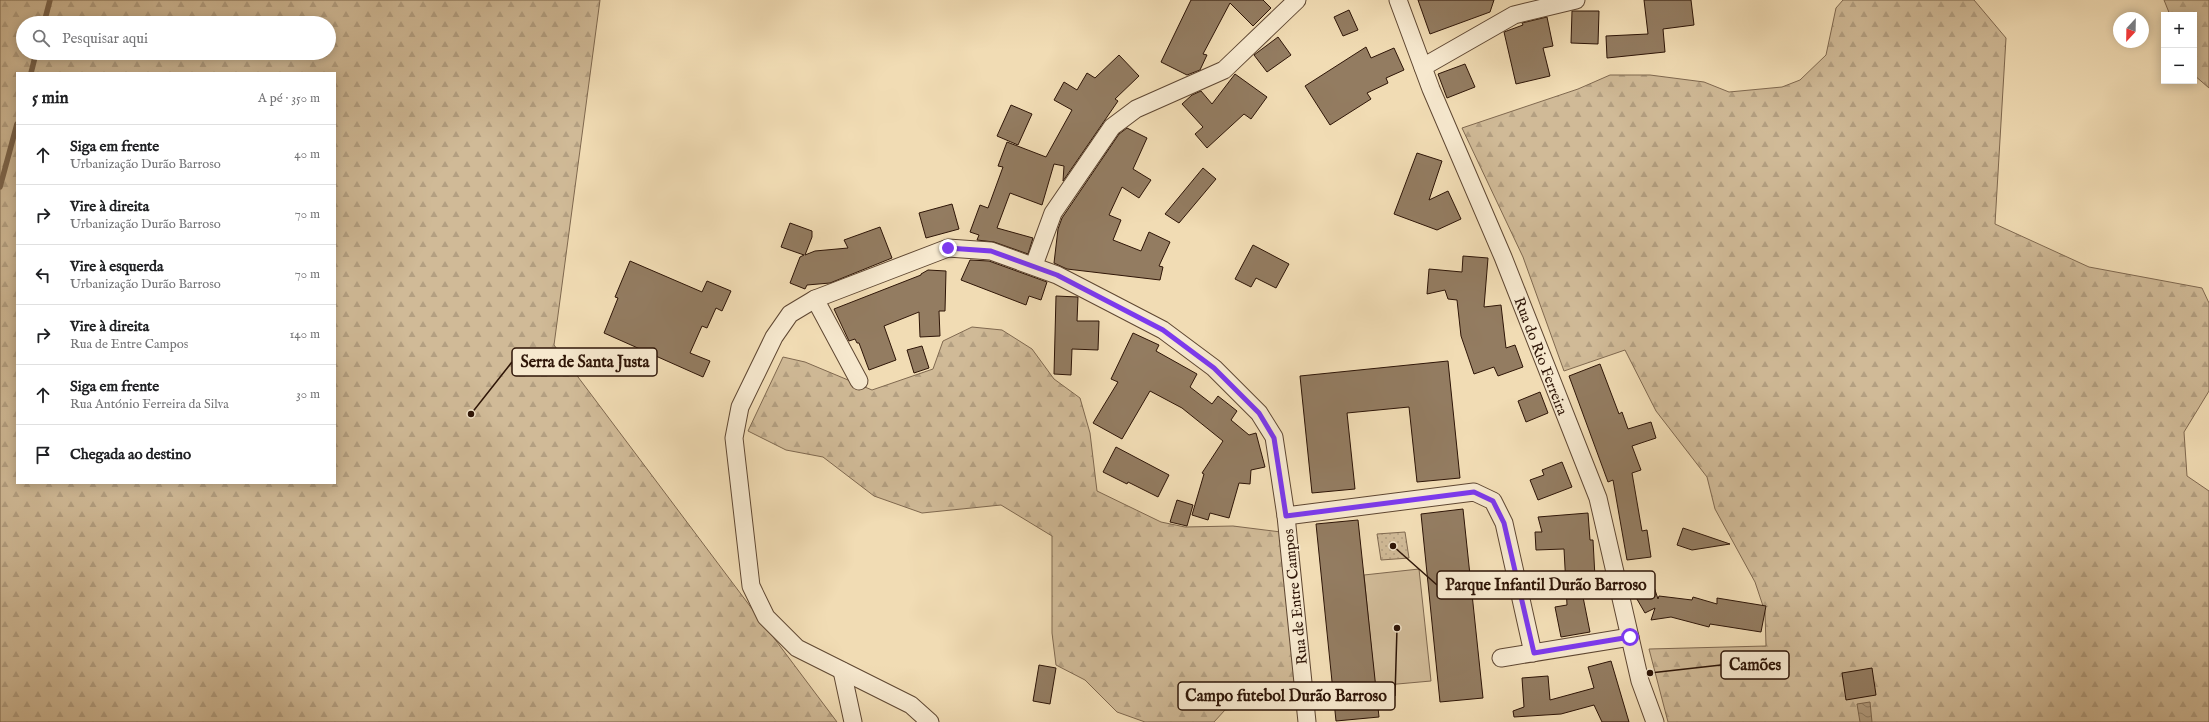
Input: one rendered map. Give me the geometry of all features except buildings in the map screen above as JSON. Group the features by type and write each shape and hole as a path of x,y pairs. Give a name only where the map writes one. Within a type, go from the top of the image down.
{"street":[{"path":"1034,265 1053,213 1112,126 1136,109 1224,70 1297,0"},
{"name":"Rua do Rio Ferreira","path":"1398,0 1423,67 1503,257 1598,498 1640,681 1655,722"},
{"path":"1423,67 1514,15 1576,0"},
{"name":"Rua de Entre Campos","path":"930,722 911,704 797,648 766,617 752,586 734,438 740,407 774,336 790,314 815,299 948,248 991,251 1034,265 1163,330 1214,368 1254,408 1274,438 1286,516 1307,722"},
{"path":"815,299 859,381"},
{"path":"1286,516 1474,492 1493,501 1504,523 1534,653"},
{"path":"1501,658 1630,637"},
{"path":"842,671 853,722"}],"green space":[{"path":"0,0 600,0 554,345 837,722 0,722"},
{"path":"1843,0 1974,0 2006,38 1995,224 2089,267 2202,288 2209,303 2209,391 2184,432 2187,476 2209,491 2209,722 1668,722 1649,649 1766,646 1765,612 1755,582 1715,509 1707,477 1656,411 1625,350 1564,371 1523,257 1462,128 1578,89 1610,75 1650,75 1704,82 1729,92 1782,87 1800,80 1826,55 1836,8"},
{"path":"2164,0 2209,0 2209,88 2197,78 2197,12 2169,12"},
{"path":"972,327 1002,330 1032,349 1054,379 1080,398 1090,433 1097,491 1161,522 1185,527 1233,526 1281,532 1290,602 1296,706 1225,710 1214,722 1145,722 1117,712 1085,680 1056,665 1052,633 1052,536 1001,505 922,513 874,496 823,457 786,450 748,431 783,357 805,362 872,390 933,369 943,341"},
{"path":"1405,532 1409,558 1381,560 1377,534"},
{"path":"1419,569 1431,681 1375,686 1364,575"}],"water":[{"path":"1870,702 1872,722 1860,722 1857,704"}],"waterway":[{"path":"46,16 50,0"},
{"path":"31,72 34,60"},
{"path":"0,187 16,128"}],"place":[{"name":"Serra de Santa Justa","path":"471,414"},
{"name":"Parque Infantil Durão Barroso","path":"1393,546"},
{"name":"Campo futebol Durão Barroso","path":"1397,628"},
{"name":"Camões","path":"1650,673"}],"route":[{"path":"948,248 991,251 1034,265 1057,275 1163,330 1214,368 1259,413 1274,438 1286,516 1474,492 1493,501 1504,523 1534,653 1630,637"}]}
